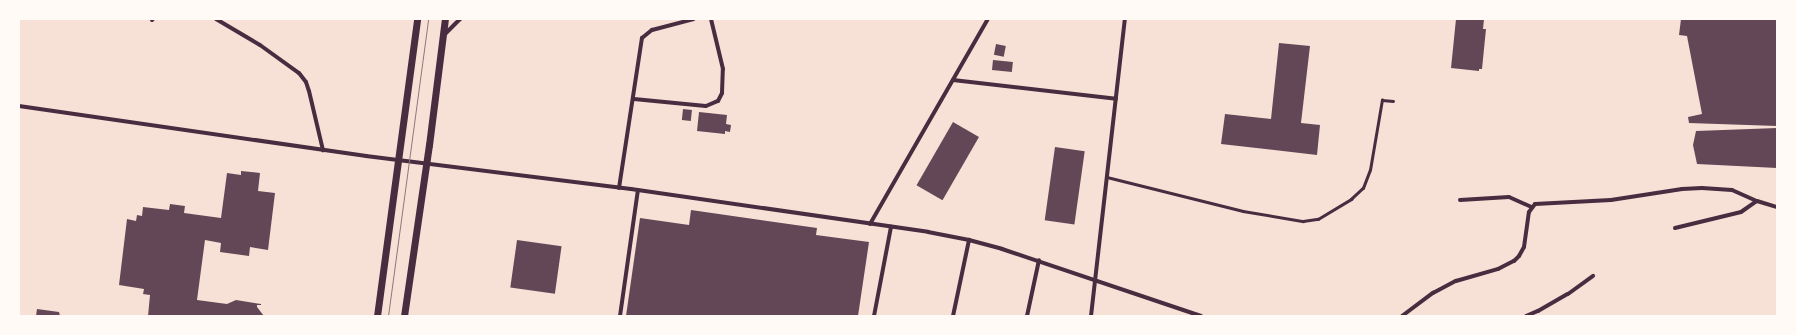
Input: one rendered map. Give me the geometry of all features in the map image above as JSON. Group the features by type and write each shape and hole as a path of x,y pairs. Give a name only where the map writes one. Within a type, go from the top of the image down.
{"street":[{"path":"216,19 260,45 291,66 306,82 323,150"},
{"path":"377,316 417,19"},
{"path":"404,316 445,19"},
{"path":"442,36 460,19"},
{"path":"619,188 643,35 652,30 694,19"},
{"path":"634,99 706,106 718,101 722,93 724,69 711,19"},
{"path":"870,224 988,19"},
{"path":"1091,316 1125,19"},
{"path":"953,80 1116,99"},
{"path":"19,106 426,164 638,190 891,227 969,240 1039,260 1095,281 1202,316"},
{"path":"1531,207 1538,203 1611,200 1682,189 1702,188 1732,190 1757,201 1777,207"},
{"path":"620,316 638,190"},
{"path":"1460,200 1509,197 1531,207"},
{"path":"1675,228 1740,212 1757,201"},
{"path":"1402,316 1433,293 1456,281 1498,269 1517,259 1525,244 1531,207"},
{"path":"874,316 891,227"},
{"path":"953,316 969,240"},
{"path":"1027,316 1039,260"},
{"path":"1526,316 1568,294 1593,276"}],"lane":[{"path":"1107,176 1243,211 1303,221 1318,219 1351,199 1363,188 1370,170 1382,100 1393,101"}],"building":[{"path":"1456,19 1484,19 1483,29 1486,29 1482,69 1479,69 1479,71 1451,68"},
{"path":"1681,19 1777,19 1777,126 1689,123 1688,117 1702,114 1687,36 1679,35"},
{"path":"1279,43 1310,46 1301,123 1320,125 1317,155 1221,144 1225,114 1271,119"},
{"path":"996,44 1006,46 1004,57 994,55"},
{"path":"993,60 1013,62 1012,72 992,70"},
{"path":"683,109 692,110 691,121 682,120"},
{"path":"699,112 727,115 726,124 731,125 730,132 725,131 725,134 697,131"},
{"path":"953,122 979,137 942,200 916,185"},
{"path":"1777,128 1777,168 1697,164 1693,145 1696,131"},
{"path":"1055,147 1085,151 1074,224 1045,220"},
{"path":"241,171 260,173 258,191 275,193 268,250 250,247 249,256 220,252 221,243 205,240 197,300 227,304 236,300 261,304 257,305 257,307 264,316 148,316 150,295 143,294 144,289 119,285 127,219 136,221 137,215 142,216 143,207 169,210 170,204 185,206 184,213 221,218 227,173 241,175"},
{"path":"691,210 817,228 816,235 869,242 858,316 626,316 640,218 689,225"},
{"path":"517,240 562,246 555,294 510,288"},
{"path":"37,309 59,312 60,316 36,316"}],"tram line":[{"path":"388,316 428,19"}]}
